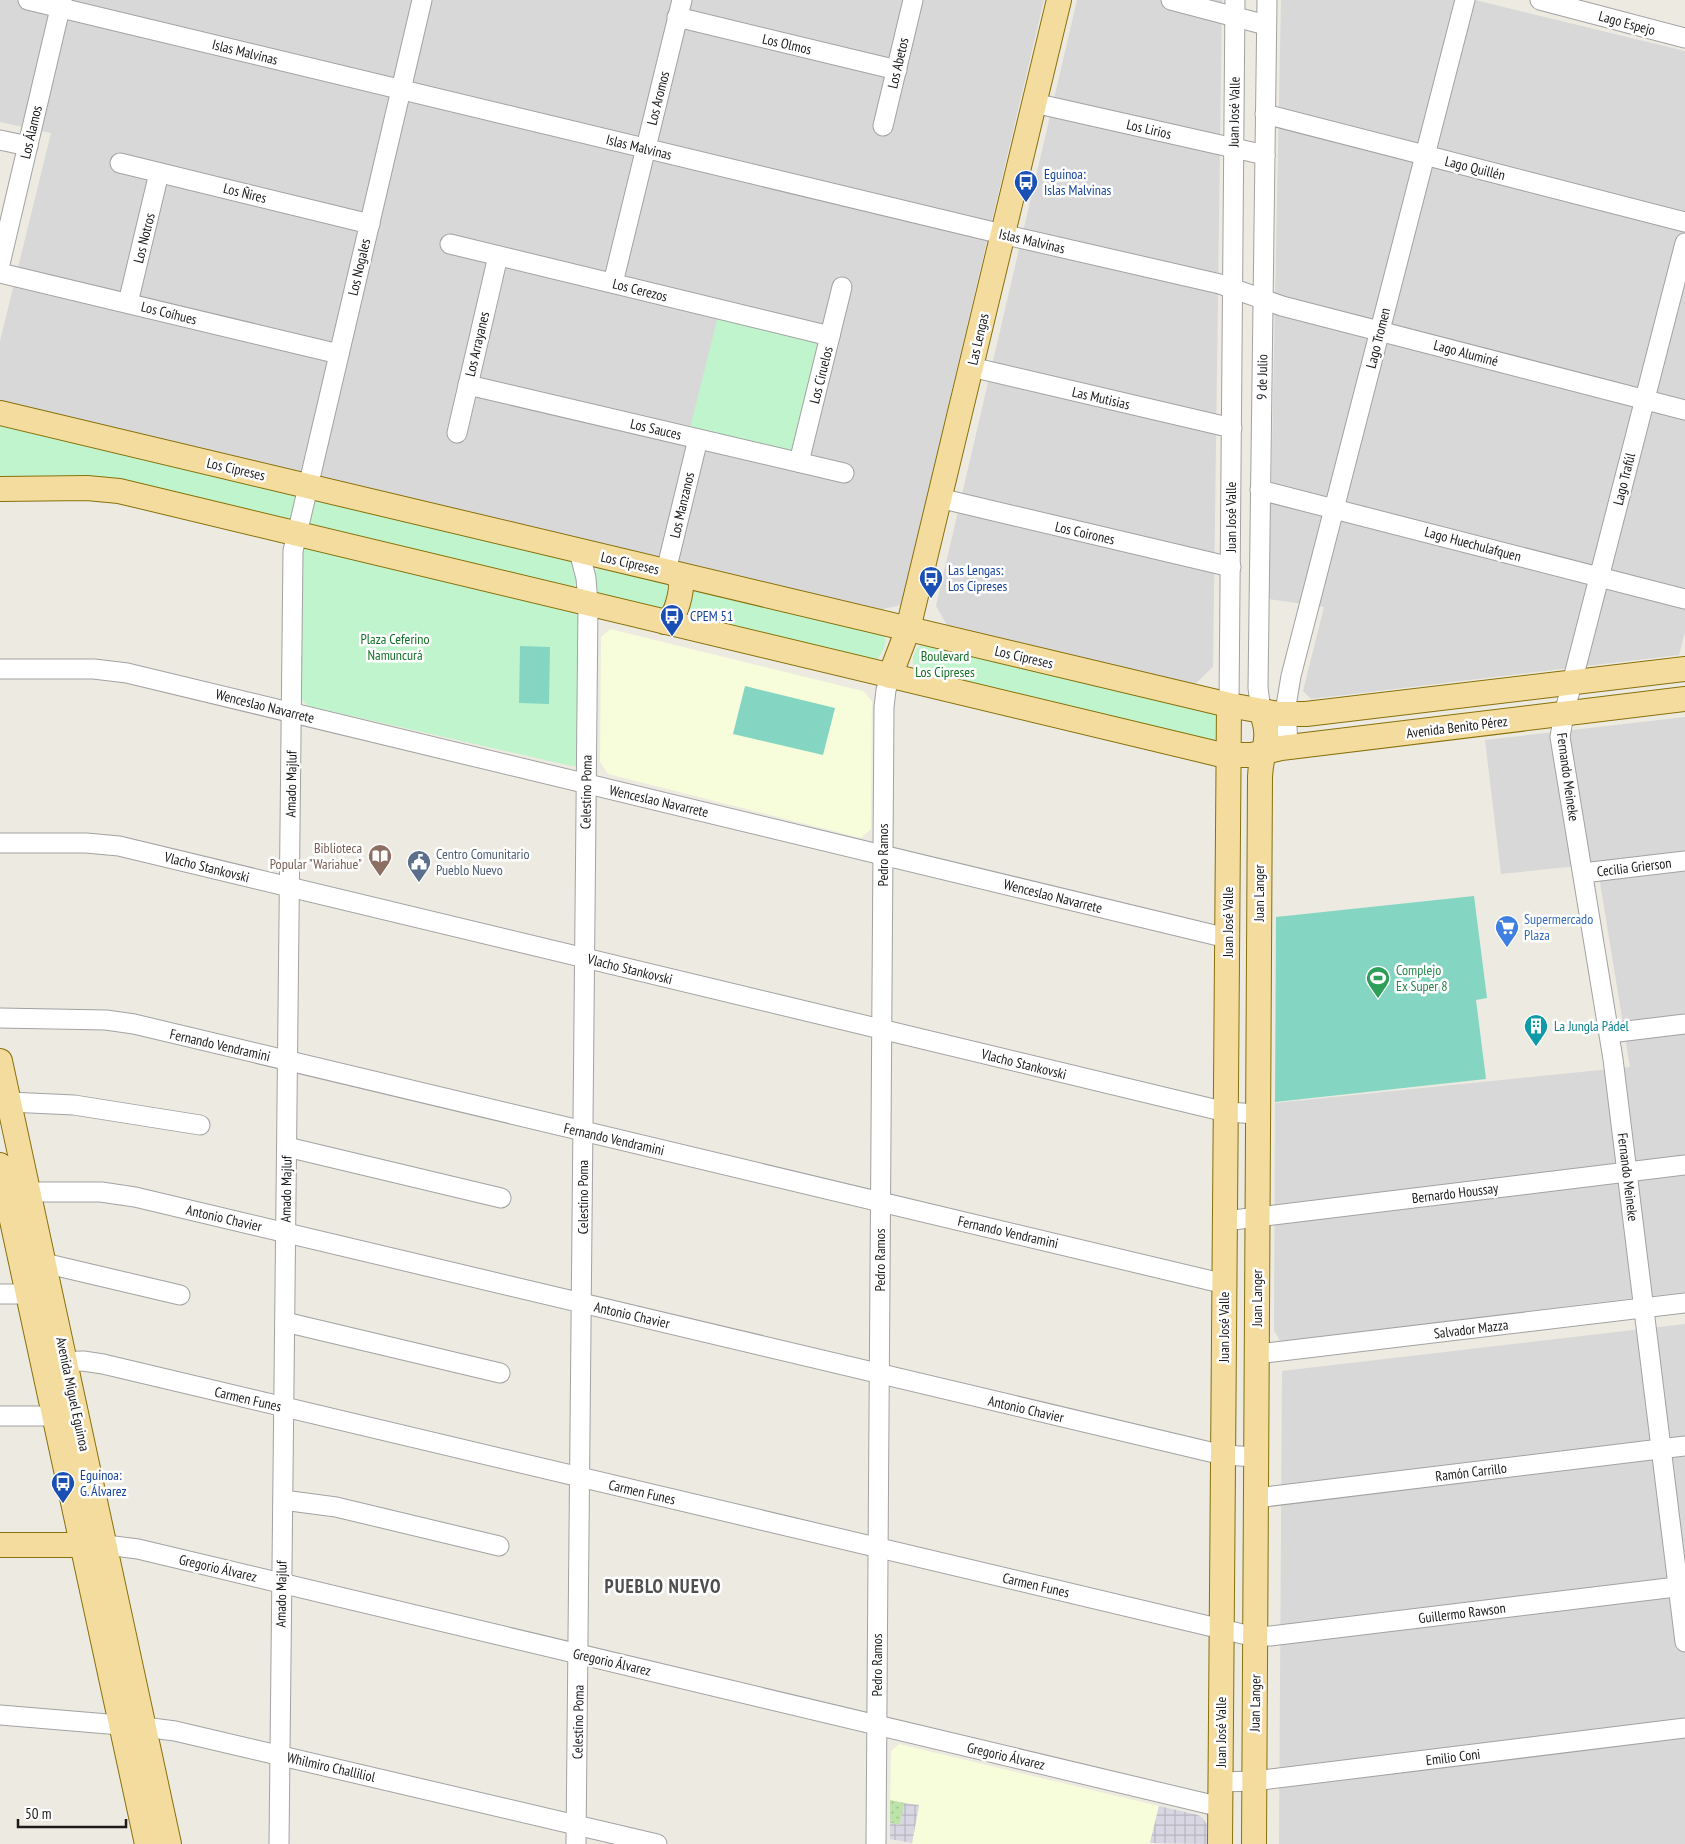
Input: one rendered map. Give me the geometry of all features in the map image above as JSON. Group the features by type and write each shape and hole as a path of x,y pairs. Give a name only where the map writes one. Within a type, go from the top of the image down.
{"main road":[{"name":"Las Lengas","path":"890,676 908,629 1059,0"},
{"name":"Los Cipreses","path":"0,413 1229,705 1261,711"},
{"path":"0,489 87,488 111,490 1197,750 1229,756"},
{"path":"664,622 671,620 674,615 681,587 681,579 671,573"},
{"path":"1261,711 1286,715 1306,714 1685,669"},
{"name":"Avenida Benito Pérez","path":"1229,756 1247,756 1288,747 1685,699"},
{"name":"Juan José Valle","path":"1220,1844 1221,1782 1239,1633 1223,1455 1229,705"},
{"name":"9 de Julio","path":"1261,711 1267,730 1263,752"},
{"name":"Juan Langer","path":"1254,1844 1254,1781 1239,1633 1256,1498 1260,777 1263,752"},
{"name":"Avenida Miguel Eguinoa","path":"0,1061 9,1102 17,1192 133,1726 147,1844"},
{"name":"Avenida Miguel Eguinoa","path":"0,1165 17,1192 44,1264 40,1294"},
{"name":"Avenida Miguel Eguinoa","path":"54,1361 55,1416 95,1545"},
{"name":"Gregorio Álvarez","path":"0,1545 95,1545"},
{"name":"Avenida Miguel Eguinoa","path":"133,1726 169,1844"}],"street":[{"name":"Islas Malvinas","path":"28,0 61,4 401,90 1248,294"},
{"name":"Los Nogales","path":"297,534 422,0"},
{"name":"Los Abetos","path":"883,126 913,0"},
{"path":"1171,0 1235,8 1266,25"},
{"name":"9 de Julio","path":"1261,711 1258,692 1260,490 1248,294 1264,155 1267,0"},
{"name":"Lago Tromen","path":"1288,747 1286,715 1291,676 1465,0"},
{"name":"Lago Espejo","path":"1540,0 1685,38"},
{"name":"Lago Espejo","path":"1588,0 1685,25"},
{"name":"Los Álamos","path":"0,264 61,4"},
{"name":"Juan José Valle","path":"1229,705 1232,428 1248,294 1234,148 1235,8"},
{"name":"Los Olmos","path":"680,9 897,70"},
{"name":"Los Aromos","path":"613,283 680,9"},
{"name":"Los Lirios","path":"1034,103 1264,155"},
{"name":"Lago Quillén","path":"1265,114 1685,222"},
{"path":"0,140 28,146"},
{"name":"Los Ñires","path":"120,163 370,224"},
{"name":"Los Notros","path":"128,304 160,173"},
{"name":"Lago Trafúl","path":"1564,714 1685,243"},
{"name":"Los Cerezos","path":"450,244 830,336"},
{"name":"Los Arrayanes","path":"457,433 498,256"},
{"name":"Los Coíhues","path":"0,273 339,354"},
{"name":"Los Ciruelos","path":"800,462 842,287"},
{"name":"Lago Aluminé","path":"1248,294 1380,331 1685,410"},
{"name":"Las Mutisias","path":"971,367 1232,428"},
{"name":"Los Sauces","path":"468,385 844,473"},
{"name":"Los Manzanos","path":"671,573 698,439"},
{"name":"Lago Huechulafquen","path":"1260,490 1685,599"},
{"name":"Los Coirones","path":"939,498 1231,567"},
{"name":"Amado Majluf","path":"278,1844 293,555 297,534"},
{"name":"Celestino Poma","path":"576,1844 588,604 586,578 579,551"},
{"name":"Wenceslao Navarrete","path":"0,670 111,670 1227,938"},
{"path":"1258,670 1261,677 1269,682 1283,684 1291,676"},
{"name":"Pedro Ramos","path":"876,1844 884,706 890,676"},
{"name":"Fernando Meineke","path":"1564,714 1561,741 1610,1033 1661,1448 1682,1586 1685,1642"},
{"name":"Vlacho Stankovski","path":"0,843 86,842 112,844 1226,1112 1258,1114"},
{"name":"Cecilia Grierson","path":"1583,873 1685,861"},
{"name":"Fernando Vendramini","path":"0,1018 125,1022 1225,1284"},
{"path":"1610,1033 1685,1024"},
{"path":"9,1102 74,1105 200,1126"},
{"path":"286,1147 501,1198"},
{"name":"Bernardo Houssay","path":"1225,1221 1685,1165"},
{"name":"Antonio Chavier","path":"17,1192 101,1192 118,1194 1223,1455 1256,1457"},
{"path":"44,1264 180,1295"},
{"path":"0,1294 40,1294"},
{"name":"Salvador Mazza","path":"1257,1354 1685,1304"},
{"path":"285,1322 500,1373"},
{"name":"Carmen Funes","path":"54,1361 96,1363 1239,1633"},
{"path":"0,1416 55,1416"},
{"name":"Ramón Carrillo","path":"1256,1498 1685,1446"},
{"path":"283,1500 336,1507 499,1546"},
{"name":"Gregorio Álvarez","path":"95,1545 138,1549 1221,1807"},
{"name":"Guillermo Rawson","path":"1239,1633 1682,1586"},
{"name":"Whilmiro Challiliol","path":"0,1715 133,1726 185,1733 657,1844"},
{"name":"Emilio Coni","path":"1221,1782 1254,1781 1685,1728"}],"shaded area":[{"path":"0,0 1044,0 901,605 879,610 0,401 0,341 51,133 0,122"},
{"path":"1077,0 1222,0 1213,667 1195,684 947,625 936,606"},
{"path":"1281,0 1475,0 1685,51 1685,632 1679,655 1311,699 1303,691 1324,607 1269,599"},
{"path":"610,629 863,691 872,701 871,829 861,838 608,774 600,762 601,637"},
{"path":"520,646 550,647 549,704 519,703"},
{"path":"745,686 835,708 823,755 733,734"},
{"path":"1685,717 1685,1292 1280,1341 1274,1330 1275,1103 1630,1067 1597,864 1501,874 1485,740"},
{"name":"Complejo Ex Super 8","path":"1474,896 1487,998 1476,1000 1486,1079 1275,1102 1276,917"},
{"path":"1685,1324 1685,1844 1279,1844 1282,1371"},
{"path":"899,1744 1159,1806 1150,1842 1156,1844 912,1844 919,1806 890,1800 891,1751"},
{"path":"904,1803 919,1805 912,1843 890,1839 890,1823 900,1825"},
{"path":"1159,1806 1198,1815 1203,1818 1208,1827 1207,1844 1150,1843"}],"green space":[{"path":"718,316 820,343 794,450 791,451 690,428"},
{"path":"0,420 294,495 296,499 291,518 289,520 0,481"},
{"path":"316,500 573,559 577,575 575,586 572,589 307,525 313,502"},
{"name":"Plaza Ceferino Namuncurá","path":"307,548 578,613 580,615 578,765 572,766 308,706 301,699 300,555 303,549"},
{"path":"599,567 671,581 668,611 592,594 593,573"},
{"name":"Boulevard Los Cipreses","path":"687,587 884,634 885,645 875,661 681,615"},
{"name":"Boulevard Los Cipreses","path":"922,644 1218,712 1219,744 914,670 914,656"},
{"path":"890,1800 904,1803 900,1825 890,1823"}],"place":[{"name":"Eguinoa: Islas Malvinas","path":"1026,203"},
{"name":"Las Lengas: Los Cipreses","path":"931,599"},
{"name":"CPEM 51","path":"672,637"},
{"name":"Biblioteca Popular \"Wariahue\"","path":"380,877"},
{"name":"Centro Comunitario Pueblo Nuevo","path":"419,883"},
{"name":"Supermercado Plaza","path":"1507,948"},
{"name":"Complejo Ex Super 8","path":"1378,999"},
{"name":"La Jungla Pádel","path":"1536,1047"},
{"name":"Eguinoa: G. Álvarez","path":"63,1504"}],"district":[{"name":"PUEBLO NUEVO","path":"663,1586"}]}
